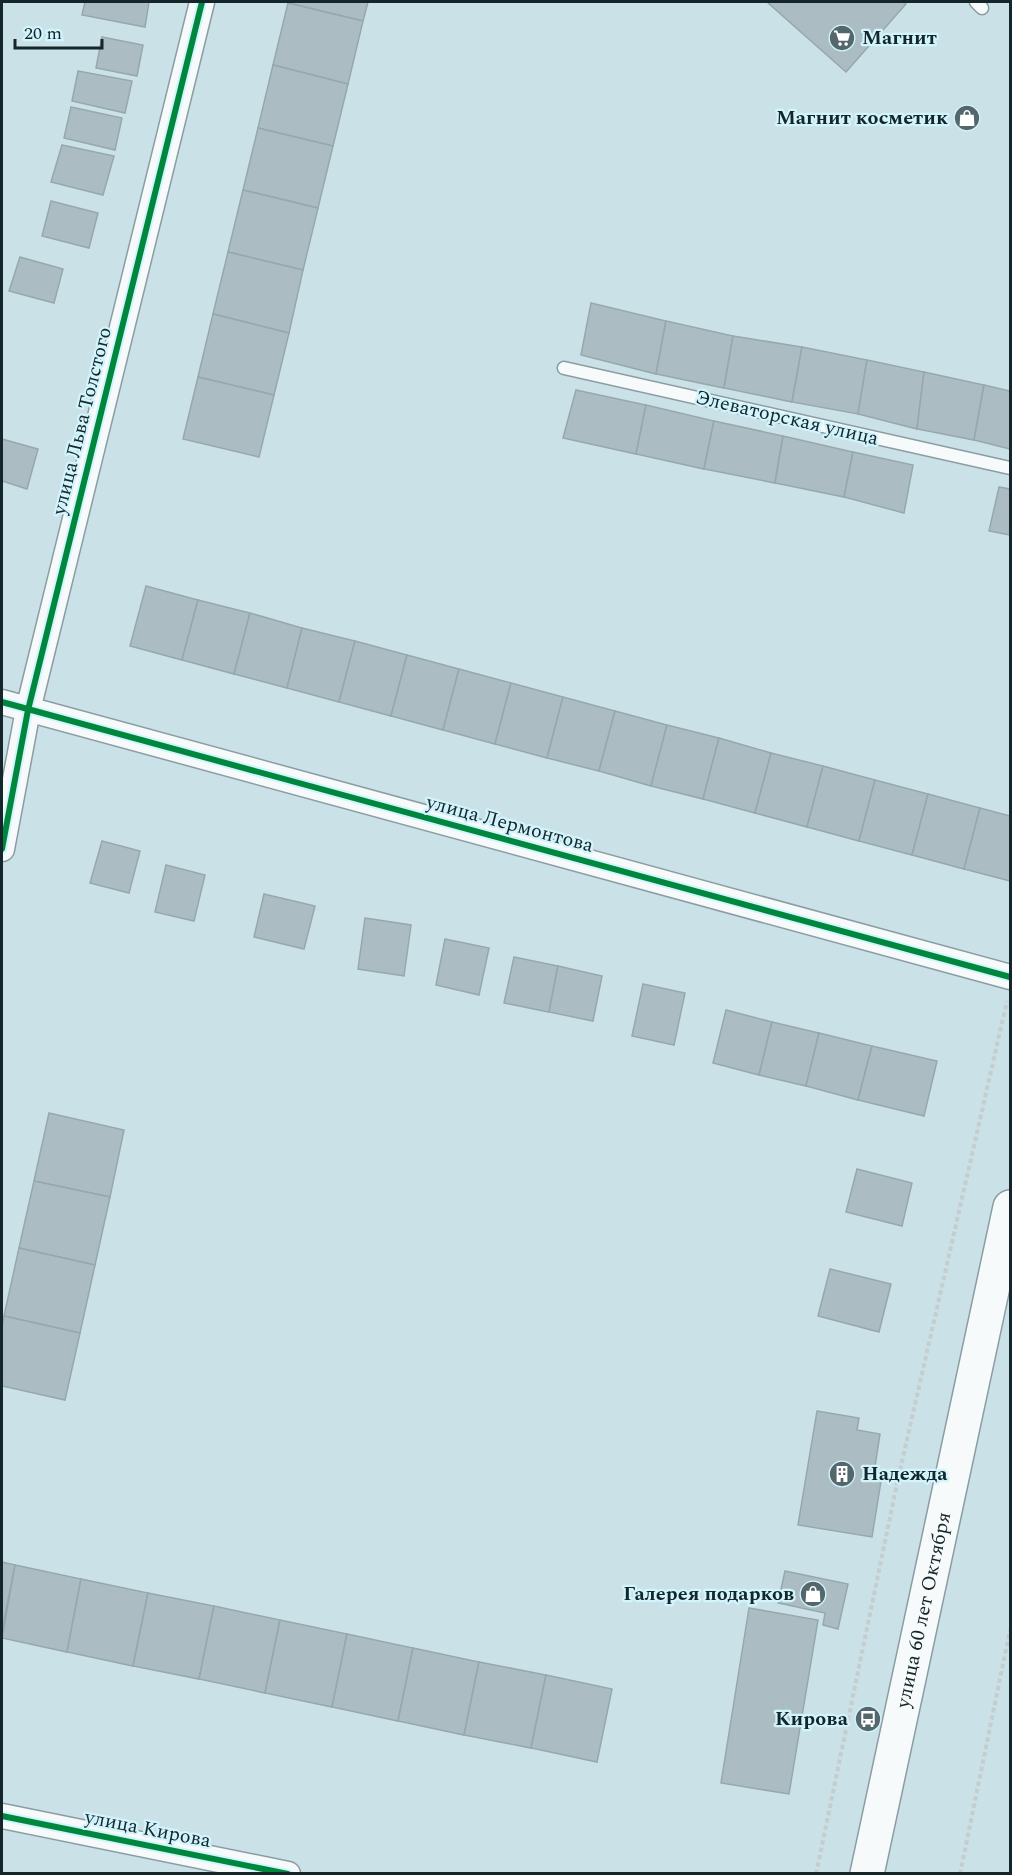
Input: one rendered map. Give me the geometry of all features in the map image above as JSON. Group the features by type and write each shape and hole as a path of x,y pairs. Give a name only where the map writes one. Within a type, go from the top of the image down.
{"main road":[{"name":"улица 60 лет Октября","path":"867,1874 1011,1207"}],"street":[{"name":"улица Льва Толстого","path":"2,849 28,710 202,2"},
{"name":"улица Лермонтова","path":"2,702 1009,986"},
{"name":"улица Кирова","path":"2,1816 288,1874"}],"lane":[{"name":"Элеваторская улица","path":"564,368 1011,468"}],"path":[{"path":"816,1874 898,1479 1009,986"},
{"path":"960,1874 1011,1630"}],"building":[{"path":"85,2 149,2 145,27 82,15"},
{"path":"288,2 368,2 363,21"},
{"name":"Магнит","path":"767,2 903,2 906,4 846,72"},
{"path":"288,3 363,21 348,84 273,65"},
{"path":"102,37 143,45 137,76 96,68"},
{"path":"273,65 348,84 333,146 258,128"},
{"path":"78,71 132,81 125,113 72,101"},
{"path":"71,107 122,118 115,150 64,138"},
{"path":"258,128 333,146 318,208 243,190"},
{"path":"62,145 114,156 103,195 51,182"},
{"path":"243,190 318,208 303,270 228,252"},
{"path":"51,201 98,213 89,248 42,236"},
{"path":"228,252 303,270 289,333 213,314"},
{"path":"20,257 63,269 54,303 9,291"},
{"path":"591,303 666,321 656,374 581,355"},
{"path":"213,314 289,333 274,395 198,377"},
{"path":"666,321 733,336 724,388 656,374"},
{"path":"733,336 802,347 792,402 724,388"},
{"path":"802,347 867,360 858,414 792,402"},
{"path":"867,360 924,372 917,429 858,414"},
{"path":"924,372 984,385 974,440 917,429"},
{"path":"198,377 274,395 259,457 183,439"},
{"path":"984,385 1010,391 1010,449 974,440"},
{"path":"576,390 646,405 636,454 563,438"},
{"path":"646,405 714,421 704,469 636,454"},
{"path":"714,421 783,436 775,483 704,469"},
{"path":"783,436 853,452 844,497 775,483"},
{"path":"2,439 38,449 27,489 2,481"},
{"path":"853,452 913,465 904,513 844,497"},
{"path":"999,487 1010,489 1010,535 989,531"},
{"path":"146,586 198,600 182,660 130,646"},
{"path":"198,600 250,613 234,674 182,660"},
{"path":"250,613 302,628 287,688 234,674"},
{"path":"302,628 355,641 339,702 287,688"},
{"path":"355,641 407,655 391,716 339,702"},
{"path":"407,655 459,669 443,730 391,716"},
{"path":"459,669 511,683 495,744 443,730"},
{"path":"511,683 563,697 547,758 495,744"},
{"path":"563,697 615,711 599,771 547,758"},
{"path":"615,711 667,725 651,786 599,771"},
{"path":"667,725 719,738 703,799 651,786"},
{"path":"719,738 771,753 755,813 703,799"},
{"path":"771,753 823,766 807,827 755,813"},
{"path":"823,766 875,780 859,841 807,827"},
{"path":"875,780 928,794 912,855 859,841"},
{"path":"928,794 980,808 964,869 912,855"},
{"path":"980,808 1010,816 1010,881 964,869"},
{"path":"102,841 140,851 129,893 90,883"},
{"path":"166,865 205,875 194,921 155,912"},
{"path":"264,894 315,906 304,949 254,937"},
{"path":"365,918 411,925 404,976 358,969"},
{"path":"445,939 489,948 479,995 436,985"},
{"path":"514,957 558,966 549,1012 504,1003"},
{"path":"558,966 602,976 593,1021 549,1012"},
{"path":"643,984 685,993 674,1045 632,1036"},
{"path":"726,1010 772,1022 759,1075 713,1063"},
{"path":"772,1022 819,1033 806,1086 759,1075"},
{"path":"819,1033 872,1046 858,1100 806,1086"},
{"path":"872,1046 937,1061 924,1116 858,1100"},
{"path":"49,1113 124,1130 110,1197 34,1181"},
{"path":"857,1169 912,1183 902,1226 846,1212"},
{"path":"34,1181 110,1197 95,1265 19,1248"},
{"path":"19,1248 95,1265 80,1333 4,1316"},
{"path":"830,1269 891,1284 879,1332 818,1316"},
{"path":"4,1316 80,1333 65,1400 2,1386"},
{"name":"Надежда","path":"817,1411 859,1418 857,1430 880,1434 874,1473 882,1475 872,1537 798,1525"},
{"path":"2,1562 15,1565 2,1631"},
{"path":"15,1565 81,1579 67,1652 2,1638"},
{"name":"Галерея подарков","path":"785,1571 848,1584 838,1629 823,1625 825,1613 778,1603"},
{"path":"81,1579 148,1593 133,1666 67,1652"},
{"path":"148,1593 214,1606 199,1679 133,1666"},
{"path":"214,1606 280,1620 265,1693 199,1679"},
{"path":"749,1608 818,1620 789,1794 721,1783"},
{"path":"280,1620 347,1634 332,1707 265,1693"},
{"path":"347,1634 413,1648 398,1721 332,1707"},
{"path":"413,1648 479,1662 464,1735 398,1721"},
{"path":"479,1662 546,1675 531,1748 464,1735"},
{"path":"546,1675 612,1689 597,1762 531,1748"}],"cycle path":[{"path":"2,849 28,710 202,2"},
{"path":"2,702 1010,977"},
{"path":"2,1816 288,1874"}],"place":[{"name":"Магнит","path":"842,38"},
{"name":"Магнит косметик","path":"967,118"},
{"name":"Надежда","path":"842,1474"},
{"name":"Галерея подарков","path":"813,1594"},
{"name":"Кирова","path":"868,1719"}]}
